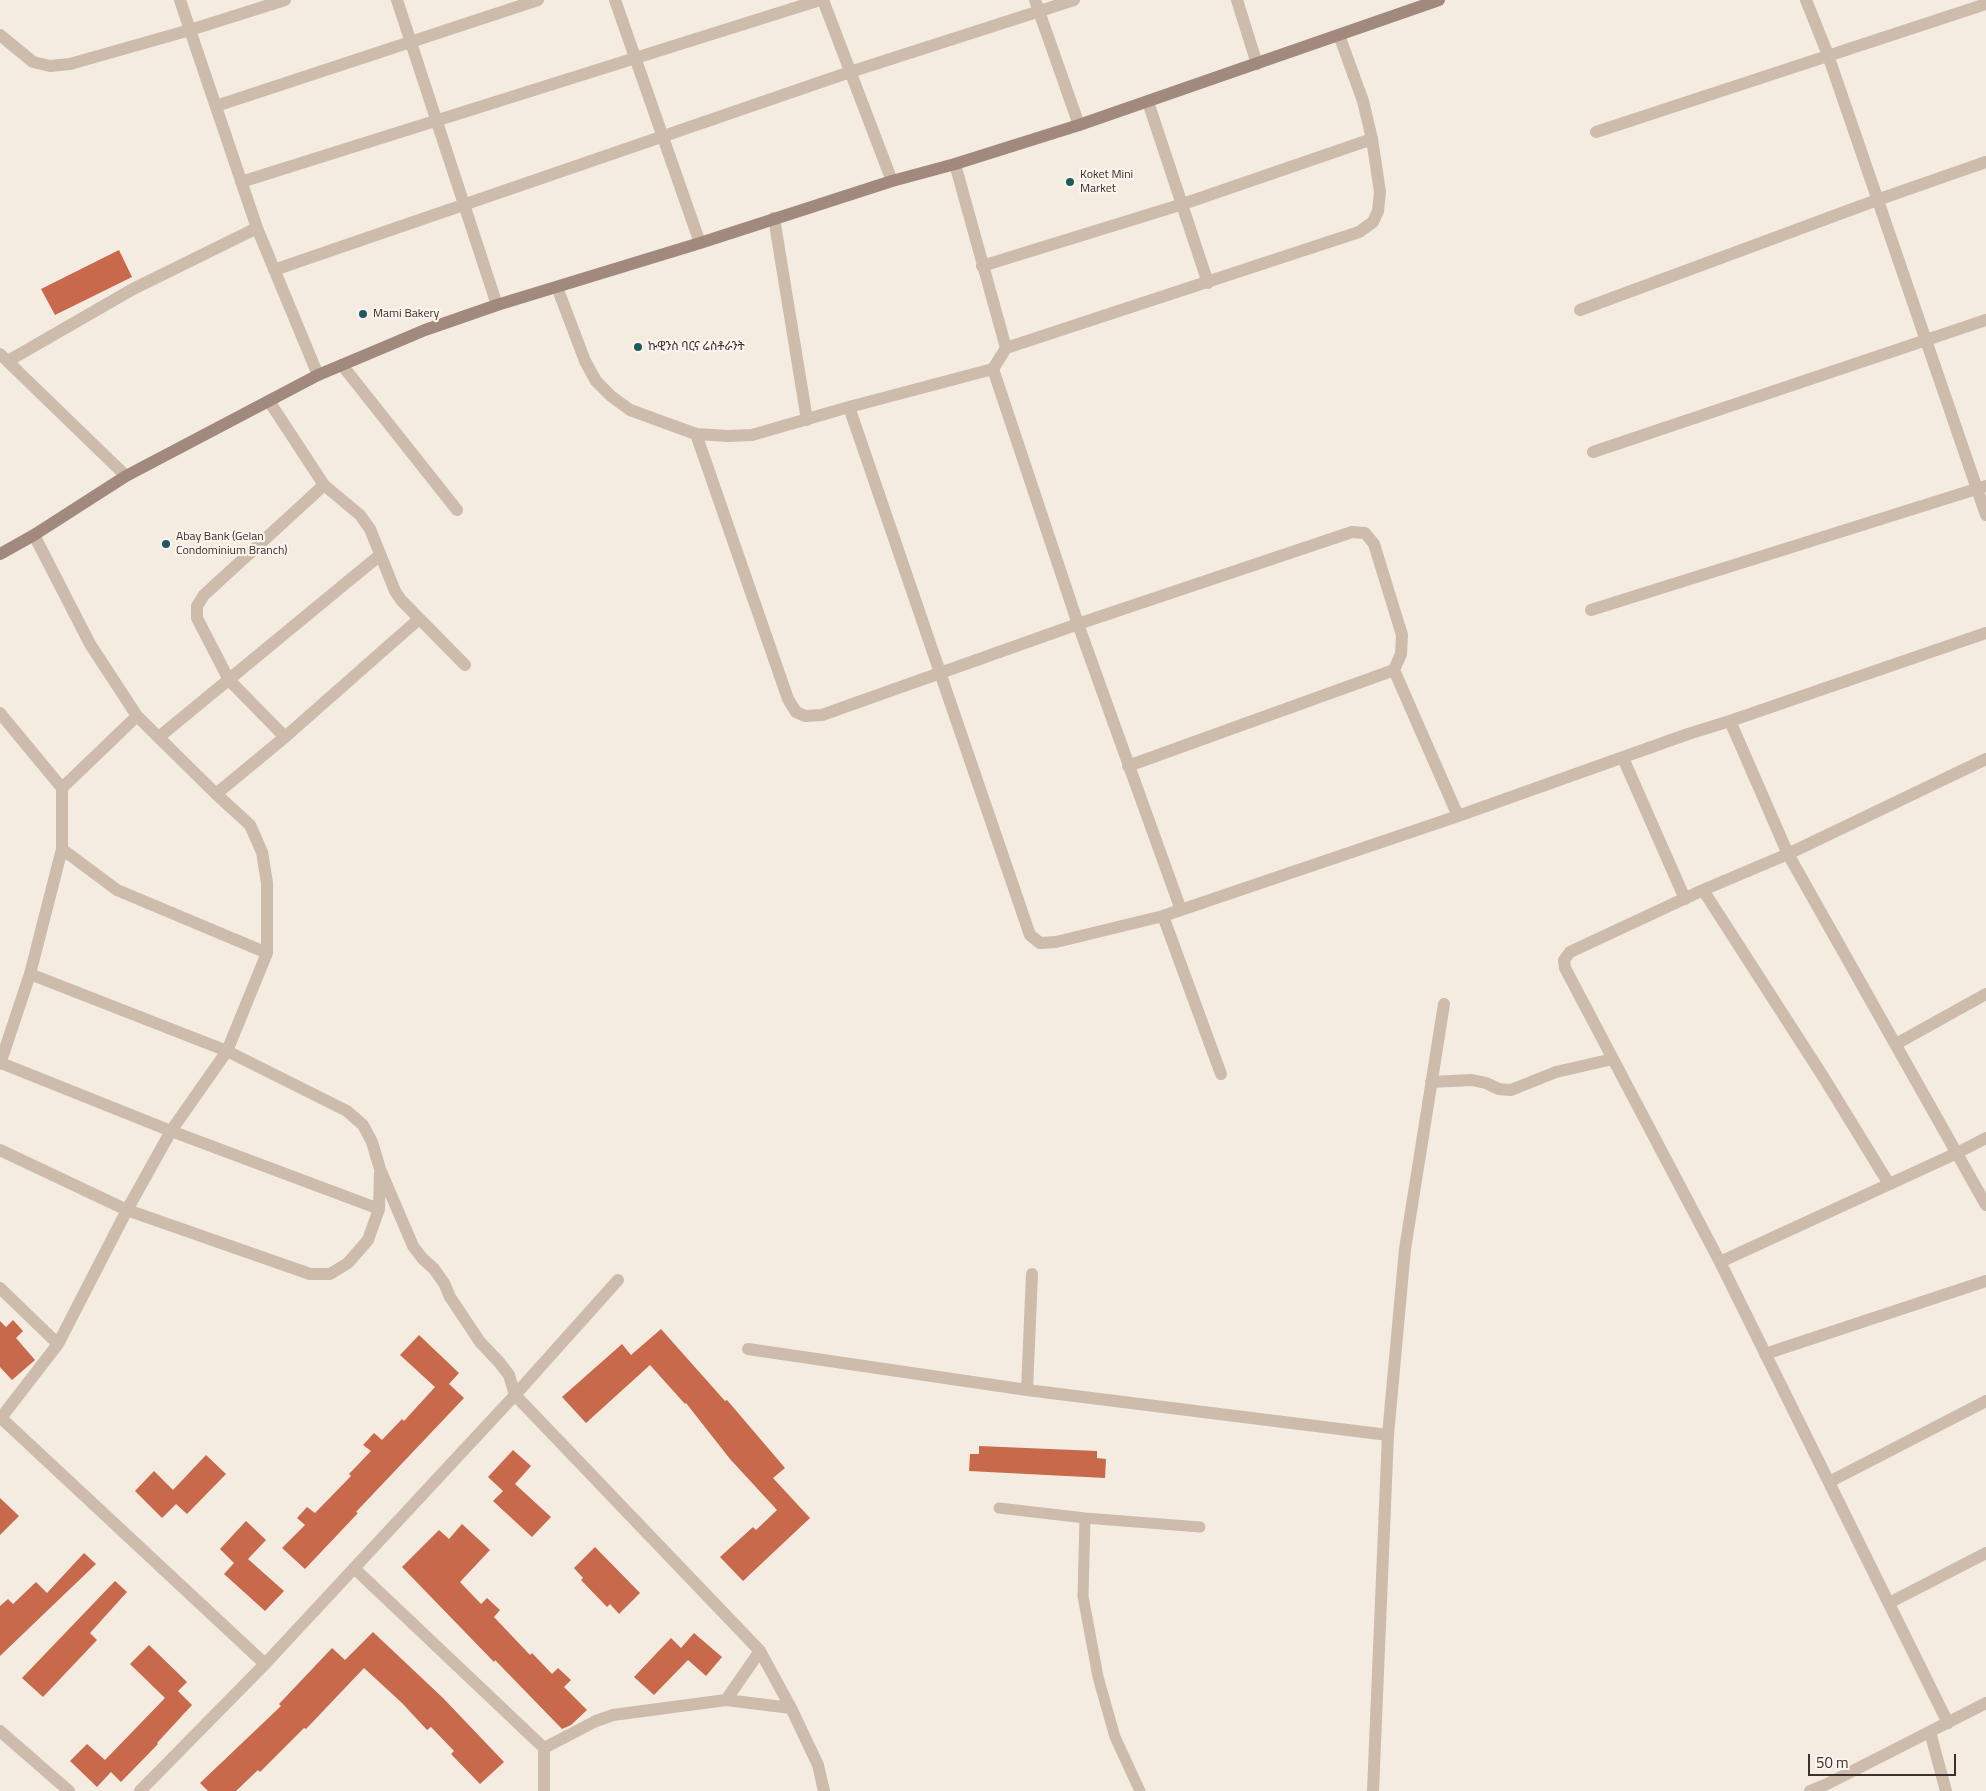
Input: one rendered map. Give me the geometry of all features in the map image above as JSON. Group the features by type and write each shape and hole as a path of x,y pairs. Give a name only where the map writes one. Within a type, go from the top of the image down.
{"street":[{"path":"180,0 256,228 318,375"},
{"path":"0,36 32,62 50,66 70,64 190,30 285,0"},
{"path":"397,0 497,305"},
{"path":"216,106 538,0"},
{"path":"616,0 700,243"},
{"path":"241,182 821,0 892,181"},
{"path":"274,270 850,72 1036,5 1074,0"},
{"path":"1237,0 1257,64"},
{"path":"0,554 34,535 126,476 318,375 425,330 497,305 700,243 892,181 955,164 1079,125 1439,0"},
{"path":"1806,0 1828,55 1925,341 1981,488 1986,515"},
{"path":"1596,132 1986,4"},
{"path":"1036,5 1079,125"},
{"path":"558,287 585,362 596,381 611,396 630,410 696,434 752,435 994,369 1006,348 1359,232 1373,222 1378,211 1380,192 1372,139 1362,101 1338,35"},
{"path":"1148,102 1208,283"},
{"path":"982,266 1183,204 1372,139"},
{"path":"1580,310 1877,200 1986,162"},
{"path":"955,164 1006,348"},
{"path":"774,218 807,420"},
{"path":"126,476 4,357 256,228"},
{"path":"1593,452 1986,320"},
{"path":"342,365 456,510"},
{"path":"994,369 1078,624 1181,910"},
{"path":"269,401 324,486 360,514 370,529 395,591 419,619 465,665"},
{"path":"849,407 1030,935 1040,943 1056,942 1163,916 1458,816 1688,734 1986,634"},
{"path":"696,434 788,699 796,712 805,716 822,715 1078,624 1352,532 1364,533 1374,544 1402,635 1400,654 1394,670 1458,816"},
{"path":"285,737 229,680 197,618 197,606 204,596 324,486"},
{"path":"1591,610 1981,488"},
{"path":"34,535 90,644 137,716 250,825 262,852 267,883 267,953 227,1050 172,1131 127,1210 58,1344 0,1418 265,1664"},
{"path":"160,738 380,555"},
{"path":"216,794 285,737 419,619"},
{"path":"1128,766 1394,670"},
{"path":"0,713 62,788 62,849 30,974 0,1064 379,1210"},
{"path":"62,788 137,716"},
{"path":"1730,721 1788,854 1986,1206"},
{"path":"1623,758 1685,899"},
{"path":"1948,1723 1720,1262 1565,968 1564,960 1570,952 1703,890 1788,854 1986,759"},
{"path":"62,849 117,890 267,953"},
{"path":"1703,890 1889,1184"},
{"path":"1163,916 1221,1074"},
{"path":"30,974 227,1050 347,1111 363,1125 372,1142 380,1169 413,1246 444,1283 457,1309 480,1342 509,1375 515,1395 760,1651 791,1708 818,1765 824,1791"},
{"path":"1896,1044 1986,994"},
{"path":"1373,1791 1388,1435 1405,1249 1444,1004"},
{"path":"1431,1082 1472,1080 1486,1083 1499,1089 1511,1090 1556,1072 1613,1059"},
{"path":"1720,1262 1986,1138"},
{"path":"0,1150 127,1210 310,1274 330,1274 348,1263 368,1240 379,1210 380,1169"},
{"path":"1027,1390 1032,1274"},
{"path":"140,1791 265,1664 515,1395 618,1280"},
{"path":"1765,1354 1986,1281"},
{"path":"0,1288 58,1344"},
{"path":"748,1349 1027,1390 1388,1435"},
{"path":"1829,1482 1986,1401"},
{"path":"1889,1603 1986,1553"},
{"path":"354,1568 544,1748 544,1791"},
{"path":"726,1700 760,1651"},
{"path":"544,1748 596,1721 613,1715 726,1700 791,1708"},
{"path":"1810,1791 1986,1704"},
{"path":"0,1732 69,1791"},
{"path":"1930,1732 1946,1791"}],"lane":[{"path":"999,1508 1085,1518 1200,1527"},
{"path":"1085,1518 1083,1596 1098,1677 1115,1737 1140,1791"}],"building":[{"path":"119,250 132,277 55,315 41,289"},
{"path":"13,1320 23,1331 16,1338 35,1360 12,1380 0,1367 0,1321 6,1327"},
{"path":"661,1329 725,1401 727,1400 785,1468 773,1478 810,1518 743,1581 720,1557 753,1527 756,1530 777,1510 730,1459 686,1403 650,1365 586,1423 562,1397 622,1344 631,1355"},
{"path":"419,1335 459,1373 449,1384 464,1398 305,1569 282,1548 305,1525 297,1518 307,1507 315,1513 351,1476 349,1474 371,1451 363,1445 374,1433 382,1440 402,1419 404,1421 435,1387 400,1355"},
{"path":"979,1446 1097,1451 1097,1458 1106,1459 1105,1478 969,1471 970,1454 979,1454"},
{"path":"513,1450 531,1466 515,1484 551,1517 532,1537 493,1501 503,1491 488,1477"},
{"path":"206,1455 226,1474 187,1514 176,1504 162,1518 135,1491 154,1471 173,1490"},
{"path":"0,1498 19,1516 0,1535"},
{"path":"246,1521 266,1540 248,1559 284,1591 265,1611 224,1574 234,1563 220,1549"},
{"path":"462,1524 490,1550 460,1582 481,1604 487,1598 500,1610 494,1617 530,1655 532,1653 552,1674 558,1668 571,1680 564,1687 587,1710 571,1725 562,1729 402,1567 439,1530 449,1539"},
{"path":"595,1547 640,1593 619,1614 610,1604 607,1607 581,1580 583,1578 574,1568"},
{"path":"84,1553 96,1564 0,1656 0,1606 8,1599 13,1604 36,1582 47,1593"},
{"path":"115,1581 127,1592 90,1633 97,1640 43,1697 22,1678"},
{"path":"373,1632 443,1698 504,1762 480,1784 451,1754 454,1751 431,1727 427,1730 402,1703 364,1668 306,1729 304,1728 260,1772 258,1770 236,1791 208,1791 200,1783 281,1706 279,1704 332,1648 345,1660"},
{"path":"694,1633 722,1657 706,1676 688,1660 654,1695 634,1677 671,1638 681,1648"},
{"path":"149,1645 187,1682 178,1691 192,1705 121,1782 111,1772 97,1787 70,1761 87,1744 105,1760 165,1698 130,1664"}],"place":[{"name":"Koket Mini Market","path":"1070,182"},
{"name":"Mami Bakery","path":"363,314"},
{"name":"ኩዊንስ ባርና ሬስቶራንት","path":"638,347"},
{"name":"Abay Bank (Gelan Condominium Branch)","path":"166,544"}]}
